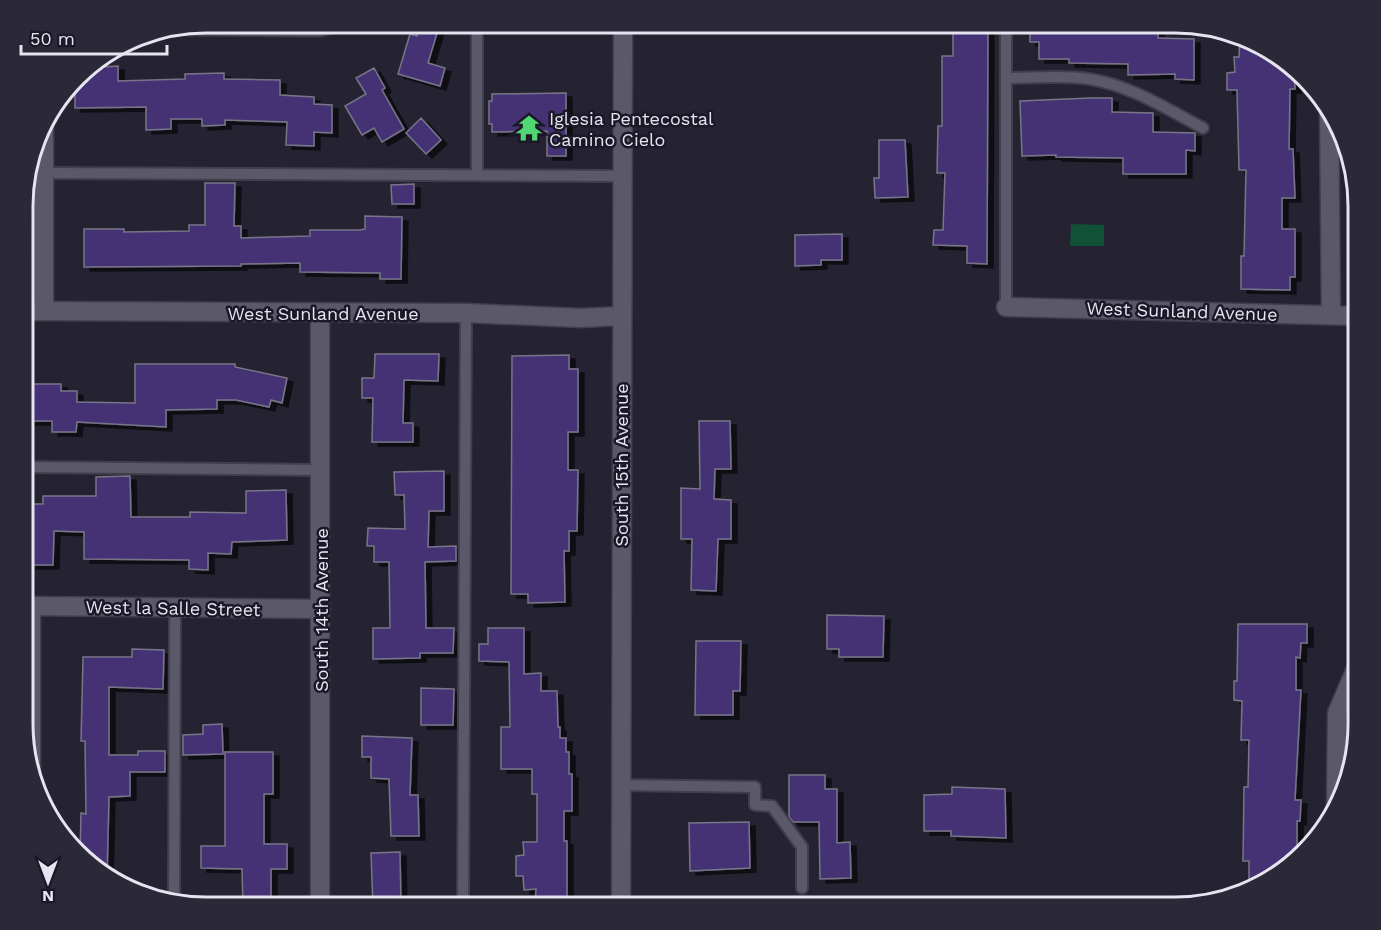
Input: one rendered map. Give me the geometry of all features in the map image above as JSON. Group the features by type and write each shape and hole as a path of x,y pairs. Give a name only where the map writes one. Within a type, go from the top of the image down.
{"street":[{"name":"South 15th Avenue","path":"621,897 623,33"},
{"path":"1329,128 1331,315"},
{"path":"44,145 44,311"},
{"name":"West Sunland Avenue","path":"1006,307 1348,316"},
{"name":"West Sunland Avenue","path":"33,311 466,313 581,318 621,316"},
{"name":"South 14th Avenue","path":"320,313 320,897"},
{"name":"West la Salle Street","path":"33,607 321,609"},
{"path":"1336,787 1336,713 1348,687"}],"lane":[{"path":"477,33 477,175"},
{"path":"1006,33 1006,307"},
{"path":"1006,78 1088,78 1120,87 1203,128"},
{"path":"44,173 623,177"},
{"path":"464,897 466,313"},
{"path":"33,467 320,470"},
{"path":"174,894 175,608"},
{"path":"621,785 755,787 755,805 772,806 802,847 802,888"}],"green space":[{"path":"1071,224 1104,225 1104,246 1070,246"}],"building":[{"path":"417,33 437,33 428,63 445,68 440,86 398,74 410,34 417,36"},
{"path":"953,33 988,33 987,264 967,263 967,246 933,245 934,230 943,230 945,173 937,173 938,126 942,126 942,56 953,56"},
{"path":"1030,33 1158,33 1158,38 1194,39 1194,80 1175,79 1175,74 1128,75 1128,64 1069,63 1069,59 1039,59 1039,42 1030,42"},
{"path":"1240,46 1271,62 1295,82 1295,89 1290,89 1289,149 1293,149 1295,198 1282,198 1282,229 1295,229 1295,277 1290,277 1290,290 1241,289 1246,170 1239,170 1237,90 1227,90 1227,73 1235,72 1234,57 1239,57"},
{"path":"118,66 118,81 185,79 185,74 224,73 224,79 280,80 280,95 314,97 314,104 332,105 332,133 314,132 314,146 286,145 287,122 225,120 225,125 202,126 202,119 171,119 171,129 146,130 146,107 75,108 75,93 104,67"},
{"path":"374,68 385,88 382,90 404,129 382,142 374,128 362,135 345,106 366,94 356,78"},
{"name":"Iglesia Pentecostal Camino Cielo","path":"566,93 566,156 547,156 547,131 492,132 492,124 489,124 489,101 492,101 492,94"},
{"path":"1112,98 1112,112 1153,113 1153,132 1195,133 1195,151 1186,150 1186,174 1123,174 1123,158 1022,156 1020,101"},
{"path":"421,118 441,140 426,154 406,133"},
{"path":"879,140 905,140 908,197 875,198 874,178 879,178"},
{"path":"205,183 235,183 234,226 241,226 241,238 310,236 310,230 360,230 365,229 365,216 402,217 401,279 380,279 380,273 300,272 300,263 241,264 241,266 84,267 84,229 124,229 124,232 189,231 189,225 205,225"},
{"path":"414,184 414,204 392,204 391,185"},
{"path":"842,234 842,260 821,260 821,265 795,266 795,235"},
{"path":"375,354 439,354 438,381 404,380 403,423 413,423 413,442 372,442 373,398 362,398 362,378 374,378"},
{"path":"569,355 569,369 578,369 578,432 568,432 568,470 578,470 577,531 569,531 569,551 564,551 565,602 528,603 528,594 511,594 512,356"},
{"path":"135,364 235,364 235,367 287,378 282,403 271,400 269,407 236,400 217,400 217,409 166,410 166,427 77,422 76,432 52,432 52,421 33,421 33,384 61,384 61,391 77,391 77,402 135,403"},
{"path":"699,421 730,421 731,469 715,469 714,499 731,500 731,539 718,539 716,591 691,590 692,539 681,539 681,488 700,489"},
{"path":"444,471 444,511 429,511 428,547 456,546 456,561 425,562 426,628 454,628 453,653 420,653 420,658 373,659 373,628 390,628 389,562 374,562 374,546 367,546 368,528 405,529 404,495 395,495 394,472"},
{"path":"130,476 131,517 190,517 190,512 246,513 246,491 286,490 287,540 232,542 231,554 208,553 208,570 189,569 189,560 84,559 84,532 54,531 53,565 33,565 33,504 43,504 43,496 96,496 96,477"},
{"path":"827,615 884,616 883,657 839,657 839,649 827,649"},
{"path":"1238,624 1307,624 1307,643 1301,643 1300,658 1296,657 1296,690 1301,690 1295,800 1301,800 1300,821 1297,821 1297,846 1271,868 1249,880 1249,861 1243,861 1244,787 1248,787 1249,740 1241,740 1242,701 1234,700 1234,681 1237,681"},
{"path":"488,628 524,628 524,674 541,673 541,691 557,691 558,727 560,727 560,738 566,738 566,752 569,752 569,774 572,774 572,811 564,811 564,841 567,841 567,897 536,897 536,889 524,890 523,876 516,876 516,856 524,855 523,842 537,842 537,794 532,794 532,769 501,769 501,727 510,727 509,662 479,661 479,644 488,644"},
{"path":"696,641 741,641 740,691 733,691 733,715 695,715"},
{"path":"132,649 164,650 163,689 109,687 109,755 138,755 138,751 165,751 165,772 130,772 130,796 109,797 107,866 80,842 81,813 86,814 85,741 81,741 83,657 132,657"},
{"path":"421,688 454,689 453,725 421,725"},
{"path":"222,724 223,754 183,755 183,735 203,734 203,725"},
{"path":"362,736 412,738 410,795 418,795 419,836 391,836 389,779 371,778 371,757 362,757"},
{"path":"225,752 273,752 273,794 264,794 264,844 287,844 287,869 271,869 271,897 243,897 242,869 201,868 201,846 225,846"},
{"path":"789,775 825,775 825,789 837,789 837,843 850,842 851,878 820,879 819,822 793,822 789,817"},
{"path":"952,787 1005,789 1006,838 951,836 951,831 924,831 924,795 952,794"},
{"path":"749,822 750,868 690,871 689,823"},
{"path":"400,852 401,897 373,897 371,853"}],"place":[{"name":"Iglesia Pentecostal Camino Cielo","path":"529,128"}]}
